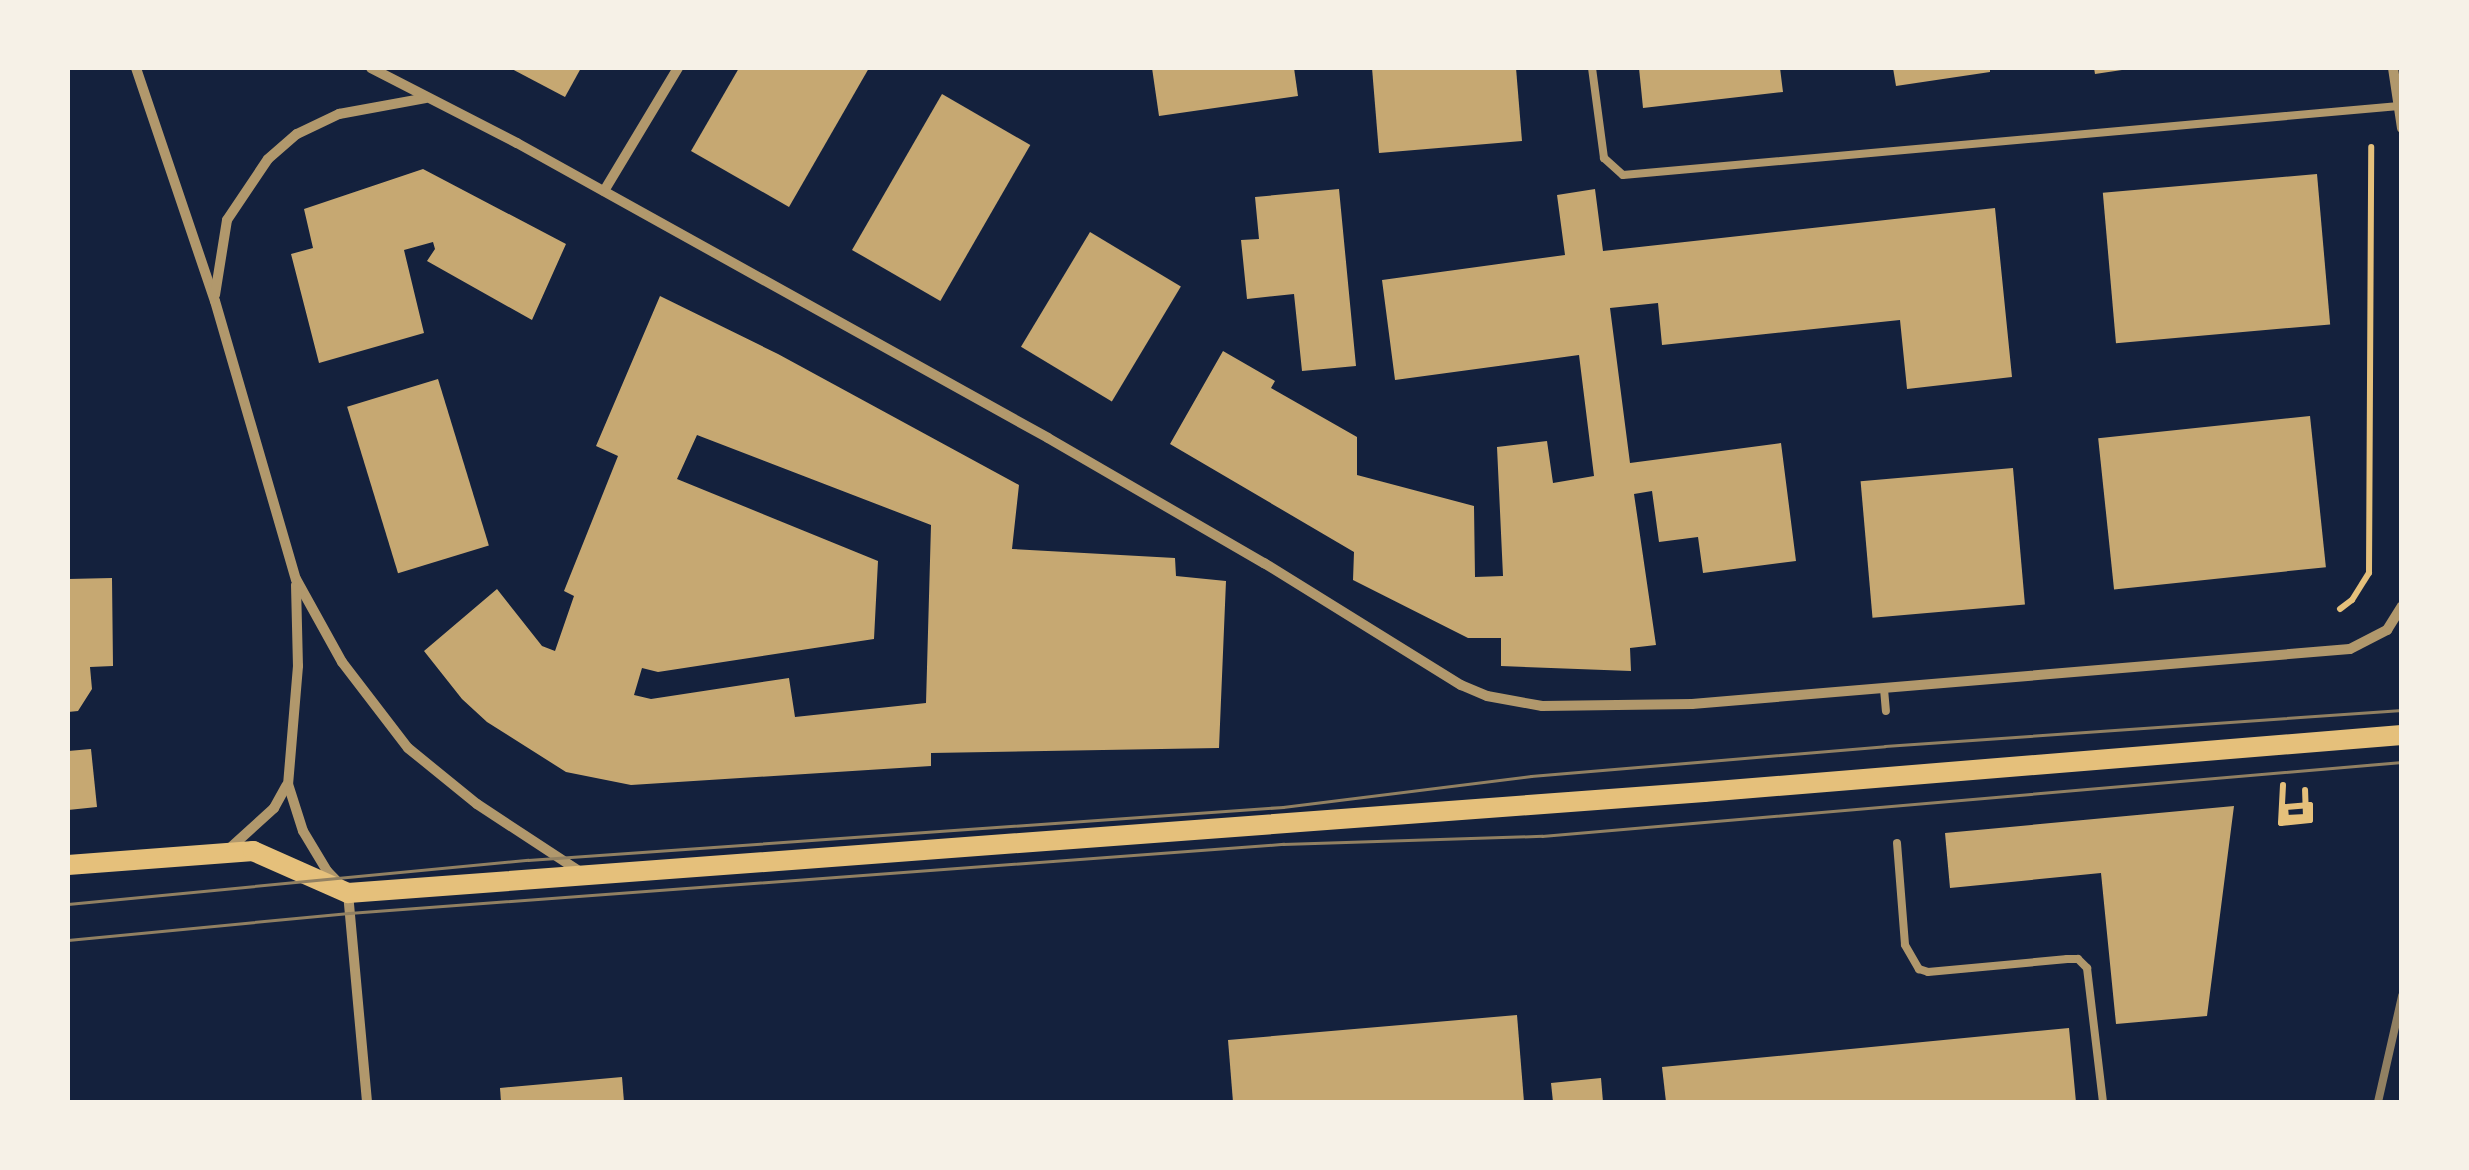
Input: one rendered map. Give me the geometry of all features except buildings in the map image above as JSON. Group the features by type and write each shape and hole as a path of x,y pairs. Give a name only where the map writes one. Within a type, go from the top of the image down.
{"main road":[{"path":"68,864 254,851 348,893 1704,792 2402,735"}],"street":[{"path":"136,68 215,301 296,578 362,692 408,748 477,804 586,876"},
{"path":"370,68 604,191 1048,438 1264,563 1461,685 1487,696 1542,706 1609,707 2350,649 2387,630 2402,606"},
{"path":"604,191 678,68"},
{"path":"2393,68 2402,128"},
{"path":"215,301 227,220 268,158 297,134 339,114 427,97"},
{"path":"296,578 298,666 288,784 302,832 327,871 348,893 368,1102"},
{"path":"226,851 246,838 274,808 288,784"}],"lane":[{"path":"1592,68 1604,158 1623,175 2399,106"},
{"path":"1884,688 1886,711"},
{"path":"1897,843 1905,946 1919,969 1928,972 2067,959 2078,959 2086,968 2104,1102"}],"path":[{"path":"2332,616 2352,600 2369,573 2372,158"},
{"path":"2281,804 2281,822 2310,820 2310,805 2285,807 2286,818 2306,817 2305,790"}],"tram line":[{"path":"68,904 528,860 1283,807 1531,776 1885,746 2402,710"},
{"path":"68,940 349,913 1283,844 1542,836 2402,762"}],"railway":[{"path":"2378,1102 2402,996"}]}
